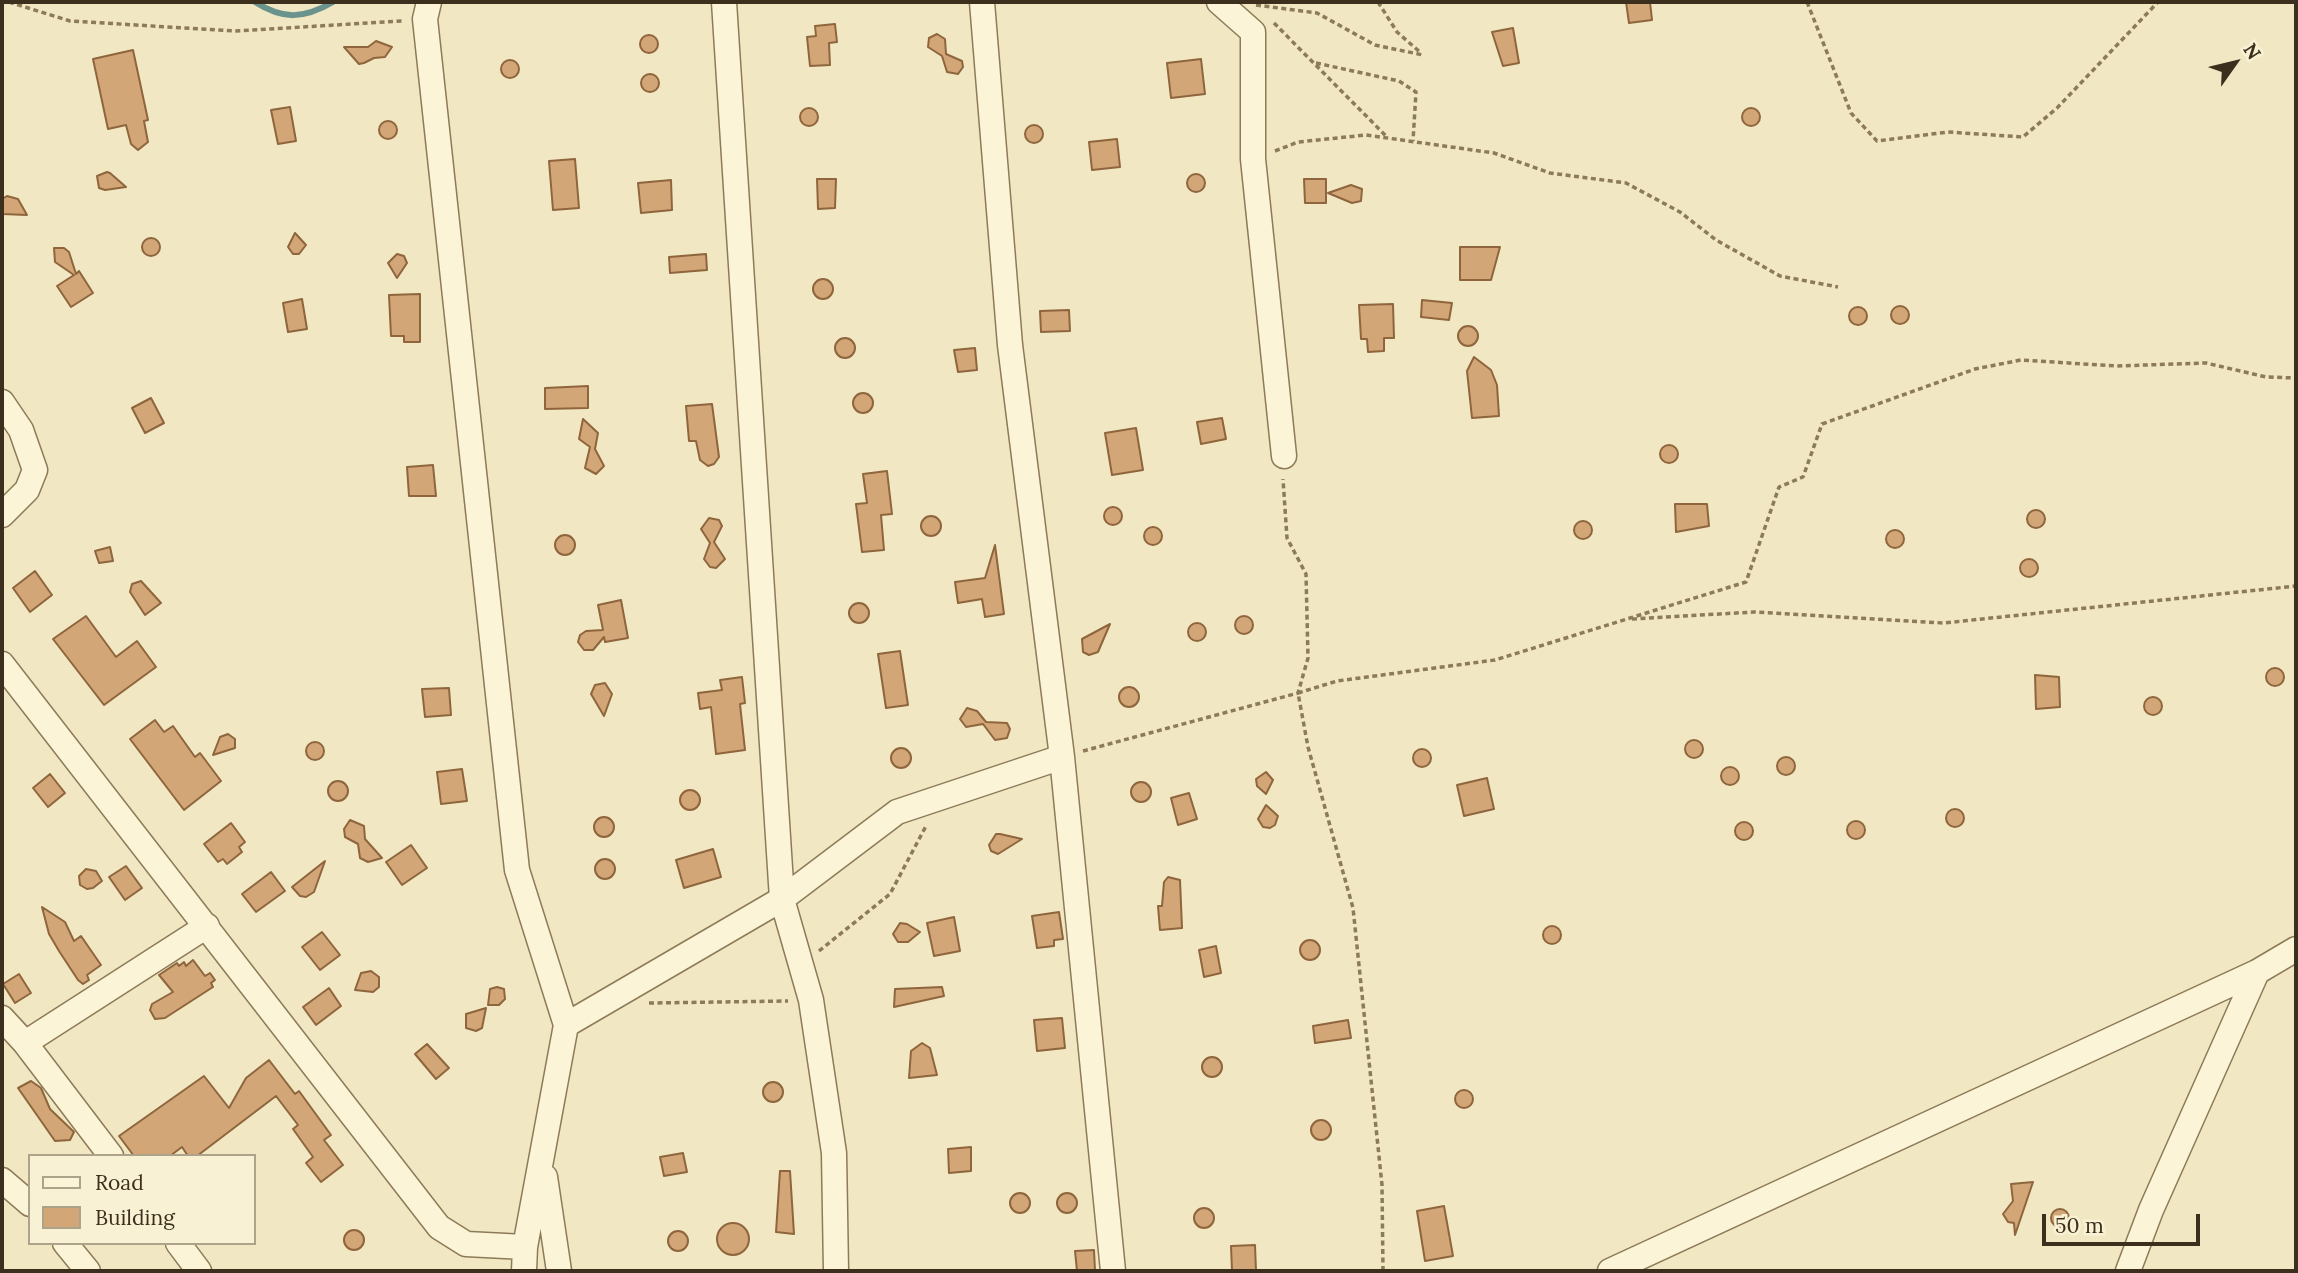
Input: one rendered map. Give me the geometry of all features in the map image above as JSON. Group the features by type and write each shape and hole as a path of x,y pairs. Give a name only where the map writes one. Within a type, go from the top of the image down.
{"street":[{"path":"724,2 782,898 811,1000 834,1153 836,1271"},
{"path":"982,2 1010,345 1062,757 1113,1271"},
{"path":"1219,2 1253,32 1253,159 1284,456"},
{"path":"2,664 439,1227 466,1244 525,1259 566,1025 517,870 427,11"},
{"path":"2,402 21,430 35,470 27,490 2,515"},
{"path":"566,1025 782,898 897,812 1062,757"},
{"path":"26,1043 207,926"},
{"path":"1609,1271 2257,972 2296,949"},
{"path":"2128,1271 2151,1210 2257,972"},
{"path":"2,1018 26,1043 109,1154"},
{"path":"542,1155 559,1271"},
{"path":"2,1180 28,1202"},
{"path":"67,1245 88,1271"},
{"path":"180,1245 200,1271"}],"path":[{"path":"9,2 69,21 235,31 427,11"},
{"path":"1255,3 1317,13 1375,45 1423,55 1397,32 1378,2"},
{"path":"1807,2 1852,113 1877,141 1948,132 2023,137 2057,108 2158,2"},
{"path":"1255,3 1389,138"},
{"path":"1314,62 1399,81 1416,92 1413,141"},
{"path":"1253,159 1298,142 1366,135 1494,153 1550,173 1626,183 1681,212 1716,240 1780,276 1838,287"},
{"path":"1062,757 1337,681 1495,660 1746,582 1779,486 1803,477 1822,424 1962,373 2021,360 2116,366 2206,363 2266,377 2296,378"},
{"path":"1284,456 1282,495 1287,538 1306,574 1308,658 1298,693 1312,760 1353,908 1382,1185 1383,1271"},
{"path":"1623,620 1754,612 1944,623 2296,586"},
{"path":"802,966 890,894 919,843 937,799"},
{"path":"645,1003 811,1000"}],"building":[{"path":"1626,2 1650,2 1652,20 1629,23"},
{"path":"835,24 837,42 829,43 830,65 810,66 807,37 816,36 815,26"},
{"path":"1513,28 1519,63 1503,66 1492,32"},
{"path":"937,34 945,39 946,54 962,61 963,67 958,74 947,72 942,56 928,47 929,38"},
{"path":"645,35 653,35 658,44 656,51 645,53 640,48 640,40"},
{"path":"376,41 392,47 385,57 359,64 344,47 368,47"},
{"path":"133,50 148,120 144,121 148,142 138,150 131,144 126,125 108,129 93,59"},
{"path":"1201,59 1205,94 1171,98 1167,63"},
{"path":"510,60 516,63 519,69 516,75 510,78 504,75 501,69 504,63"},
{"path":"646,74 654,74 659,83 657,90 646,92 641,87 641,79"},
{"path":"290,107 296,141 278,144 271,110"},
{"path":"805,108 813,108 818,117 816,124 805,126 800,121 800,113"},
{"path":"1747,108 1755,108 1760,117 1758,124 1747,126 1742,121 1742,113"},
{"path":"388,121 394,124 397,130 394,136 388,139 382,136 379,130 382,124"},
{"path":"1030,125 1038,125 1043,134 1041,141 1030,143 1025,138 1025,130"},
{"path":"1117,139 1120,167 1092,170 1089,142"},
{"path":"575,159 579,208 553,210 549,161"},
{"path":"107,172 126,187 105,190 99,188 97,176"},
{"path":"1192,174 1200,174 1205,183 1203,190 1192,192 1187,187 1187,179"},
{"path":"817,179 836,179 835,208 818,209"},
{"path":"1304,179 1326,179 1326,203 1305,203"},
{"path":"671,180 672,210 641,213 638,183"},
{"path":"1351,185 1362,189 1361,201 1352,203 1328,193"},
{"path":"7,196 18,199 27,215 2,214 2,199"},
{"path":"295,233 306,245 299,254 293,254 288,247"},
{"path":"151,238 157,241 160,247 157,253 151,256 145,253 142,247 145,241"},
{"path":"1460,247 1500,247 1491,280 1460,280"},
{"path":"54,248 64,248 69,252 76,274 79,271 93,293 71,307 57,286 74,275 55,262"},
{"path":"397,254 404,256 407,263 397,278 388,263"},
{"path":"706,254 707,270 670,273 669,257"},
{"path":"823,279 830,282 833,289 830,296 823,299 816,296 813,289 816,282"},
{"path":"420,294 420,342 404,342 404,336 391,336 389,295"},
{"path":"302,299 307,329 288,332 283,303"},
{"path":"1422,300 1452,303 1449,320 1421,317"},
{"path":"1393,304 1394,338 1384,338 1384,351 1368,352 1367,339 1361,339 1359,305"},
{"path":"1896,306 1904,306 1909,315 1907,322 1896,324 1891,319 1891,311"},
{"path":"1854,307 1862,307 1867,316 1865,323 1854,325 1849,320 1849,312"},
{"path":"1069,310 1070,331 1041,332 1040,311"},
{"path":"1468,326 1475,329 1478,336 1475,343 1468,346 1461,343 1458,336 1461,329"},
{"path":"845,338 852,341 855,348 852,355 845,358 838,355 835,348 838,341"},
{"path":"975,348 977,370 958,372 954,350"},
{"path":"1474,357 1491,370 1497,385 1499,416 1472,418 1467,371"},
{"path":"588,386 588,408 545,409 545,388"},
{"path":"863,393 870,396 873,403 870,410 863,413 856,410 853,403 856,396"},
{"path":"151,398 164,423 145,433 132,408"},
{"path":"712,404 719,457 714,464 708,466 700,460 696,441 689,441 686,406"},
{"path":"1222,418 1226,439 1201,444 1197,422"},
{"path":"583,419 598,433 595,449 604,466 596,474 585,468 590,447 579,439"},
{"path":"1136,428 1143,470 1112,475 1105,433"},
{"path":"1665,445 1673,445 1678,454 1676,461 1665,463 1660,458 1660,450"},
{"path":"433,465 436,496 409,496 407,467"},
{"path":"887,471 892,514 881,515 884,550 862,552 856,504 867,503 863,474"},
{"path":"1675,504 1707,504 1709,526 1676,532"},
{"path":"1109,507 1117,507 1122,516 1120,523 1109,525 1104,520 1104,512"},
{"path":"2032,510 2040,510 2045,519 2043,526 2032,528 2027,523 2027,515"},
{"path":"931,516 938,519 941,526 938,533 931,536 924,533 921,526 924,519"},
{"path":"709,518 719,520 722,526 714,542 725,559 716,568 710,567 704,559 710,543 701,529"},
{"path":"1579,521 1587,521 1592,530 1590,537 1579,539 1574,534 1574,526"},
{"path":"1149,527 1157,527 1162,536 1160,543 1149,545 1144,540 1144,532"},
{"path":"1891,530 1899,530 1904,539 1902,546 1891,548 1886,543 1886,535"},
{"path":"565,535 572,538 575,545 572,552 565,555 558,552 555,545 558,538"},
{"path":"995,545 1004,614 985,617 982,599 958,603 955,582 985,578"},
{"path":"110,547 113,561 99,563 95,551"},
{"path":"2025,559 2033,559 2038,568 2036,575 2025,577 2020,572 2020,564"},
{"path":"35,571 52,595 30,612 13,588"},
{"path":"141,581 161,603 145,615 130,592 132,584"},
{"path":"621,600 628,638 605,642 604,637 593,650 584,650 578,642 580,635 586,631 603,630 598,605"},
{"path":"859,603 866,606 869,613 866,620 859,623 852,620 849,613 852,606"},
{"path":"86,616 116,657 137,641 156,667 104,705 53,639"},
{"path":"1240,616 1248,616 1253,625 1251,632 1240,634 1235,629 1235,621"},
{"path":"1193,623 1201,623 1206,632 1204,639 1193,641 1188,636 1188,628"},
{"path":"1110,624 1098,652 1089,655 1083,652 1082,639"},
{"path":"900,651 908,705 886,708 878,654"},
{"path":"2271,668 2279,668 2284,677 2282,684 2271,686 2266,681 2266,673"},
{"path":"2035,675 2059,677 2060,707 2036,709"},
{"path":"742,677 745,703 740,704 745,750 716,754 711,707 700,709 698,693 722,690 720,680"},
{"path":"605,683 612,694 604,716 591,694 595,685"},
{"path":"1129,687 1136,690 1139,697 1136,704 1129,707 1122,704 1119,697 1122,690"},
{"path":"449,688 451,715 425,717 422,689"},
{"path":"2149,697 2157,697 2162,706 2160,713 2149,715 2144,710 2144,702"},
{"path":"967,708 977,711 986,722 1007,723 1010,729 1007,738 995,740 983,724 966,727 960,719"},
{"path":"155,720 164,732 173,726 195,757 200,753 221,781 184,810 130,739"},
{"path":"228,734 235,739 235,748 213,755 220,737"},
{"path":"1690,740 1698,740 1703,749 1701,756 1690,758 1685,753 1685,745"},
{"path":"315,742 323,747 324,751 319,759 315,760 307,755 306,751 311,743"},
{"path":"901,748 908,751 911,758 908,765 901,768 894,765 891,758 894,751"},
{"path":"1418,749 1426,749 1431,758 1429,765 1418,767 1413,762 1413,754"},
{"path":"1782,757 1790,757 1795,766 1793,773 1782,775 1777,770 1777,762"},
{"path":"1726,767 1734,767 1739,776 1737,783 1726,785 1721,780 1721,772"},
{"path":"462,769 467,801 441,804 437,772"},
{"path":"1266,772 1273,780 1266,794 1257,786 1256,779"},
{"path":"50,774 65,793 48,807 33,788"},
{"path":"1487,778 1494,809 1464,816 1457,785"},
{"path":"338,781 345,784 348,791 345,798 338,801 331,798 328,791 331,784"},
{"path":"1137,782 1145,782 1151,792 1145,802 1137,802 1131,796 1131,788"},
{"path":"690,790 697,793 700,800 697,807 690,810 683,807 680,800 683,793"},
{"path":"1189,793 1197,819 1178,825 1171,798"},
{"path":"1266,805 1278,816 1275,825 1270,828 1263,827 1258,819"},
{"path":"1951,809 1959,809 1964,818 1962,825 1951,827 1946,822 1946,814"},
{"path":"600,817 608,817 614,827 608,837 600,837 594,831 594,823"},
{"path":"350,820 364,826 365,839 382,858 368,862 360,858 358,844 345,837 344,829"},
{"path":"1852,821 1860,821 1865,830 1863,837 1852,839 1847,834 1847,826"},
{"path":"1740,822 1748,822 1753,831 1751,838 1740,840 1735,835 1735,827"},
{"path":"231,823 245,842 239,847 242,852 227,864 223,859 218,862 204,844"},
{"path":"996,834 1022,839 998,854 991,851 989,845"},
{"path":"411,845 427,868 402,885 386,862"},
{"path":"713,849 721,877 684,888 676,860"},
{"path":"605,859 612,862 615,869 612,876 605,879 598,876 595,869 598,862"},
{"path":"325,861 314,892 306,897 300,896 292,887"},
{"path":"126,866 142,888 125,900 109,877"},
{"path":"86,869 96,871 102,881 93,888 87,889 80,885 79,876"},
{"path":"271,872 285,891 256,912 242,894"},
{"path":"1168,877 1180,880 1182,928 1160,930 1158,906 1162,906 1164,882"},
{"path":"42,907 65,922 74,941 81,936 101,965 87,975 89,980 83,984 49,934"},
{"path":"1059,912 1063,939 1054,940 1054,946 1037,948 1032,916"},
{"path":"954,917 960,951 934,956 927,923"},
{"path":"900,923 920,932 908,942 898,942 893,934"},
{"path":"1548,926 1556,926 1561,935 1559,942 1548,944 1543,939 1543,931"},
{"path":"322,932 340,955 320,970 302,947"},
{"path":"1310,940 1317,943 1320,950 1317,957 1310,960 1303,957 1300,950 1303,943"},
{"path":"1216,946 1221,973 1204,977 1199,950"},
{"path":"193,960 205,976 210,973 215,980 211,983 213,987 165,1018 155,1019 150,1010 152,1004 173,992 159,975 177,963 179,966 184,962 186,966"},
{"path":"371,971 379,977 379,987 373,992 355,990 361,973"},
{"path":"19,974 31,993 15,1003 3,984"},
{"path":"942,987 944,996 894,1007 895,989"},
{"path":"329,988 341,1006 316,1025 303,1007"},
{"path":"490,989 504,989 505,999 499,1005 488,1005"},
{"path":"486,1008 482,1028 476,1031 466,1028 466,1014"},
{"path":"1062,1018 1065,1048 1037,1051 1034,1020"},
{"path":"1348,1020 1351,1038 1315,1043 1313,1026"},
{"path":"922,1043 930,1048 937,1075 909,1078 911,1051"},
{"path":"427,1044 449,1068 436,1079 415,1054"},
{"path":"1212,1057 1219,1060 1222,1067 1219,1074 1212,1077 1205,1074 1202,1067 1205,1060"},
{"path":"269,1060 295,1094 299,1091 331,1135 324,1140 343,1165 321,1182 306,1163 313,1157 293,1129 298,1125 276,1096 200,1154 187,1154 182,1147 173,1154 132,1154 119,1136 204,1076 229,1108 246,1078"},
{"path":"31,1081 41,1088 50,1109 74,1132 70,1140 55,1141 18,1088"},
{"path":"773,1082 780,1085 783,1092 780,1099 773,1102 766,1099 763,1092 766,1085"},
{"path":"1460,1090 1468,1090 1473,1099 1471,1106 1460,1108 1455,1103 1455,1095"},
{"path":"1321,1120 1328,1123 1331,1130 1328,1137 1321,1140 1314,1137 1311,1130 1314,1123"},
{"path":"971,1147 971,1171 949,1173 948,1149"},
{"path":"683,1153 687,1172 664,1176 660,1157"},
{"path":"780,1171 790,1171 794,1234 776,1232"},
{"path":"2033,1182 2015,1235 2014,1223 2008,1222 2003,1214 2013,1201 2011,1184"},
{"path":"1020,1193 1027,1196 1030,1203 1027,1210 1020,1213 1013,1210 1010,1203 1013,1196"},
{"path":"1067,1193 1074,1196 1077,1203 1074,1210 1067,1213 1060,1210 1057,1203 1060,1196"},
{"path":"1444,1206 1453,1256 1425,1261 1417,1211"},
{"path":"1204,1208 1211,1211 1214,1218 1211,1225 1204,1228 1197,1225 1194,1218 1197,1211"},
{"path":"2056,1209 2064,1209 2069,1218 2067,1225 2056,1227 2051,1222 2051,1214"},
{"path":"733,1223 744,1228 749,1239 744,1250 733,1255 722,1250 717,1239 722,1228"},
{"path":"354,1230 361,1233 364,1240 361,1247 354,1250 347,1247 344,1240 347,1233"},
{"path":"678,1231 685,1234 688,1241 685,1248 678,1251 671,1248 668,1241 671,1234"},
{"path":"1255,1245 1256,1271 1232,1271 1231,1246"},
{"path":"1094,1250 1095,1271 1077,1271 1075,1251"}],"waterway":[{"path":"255,2 275,12 294,15 313,12 333,2"}]}
